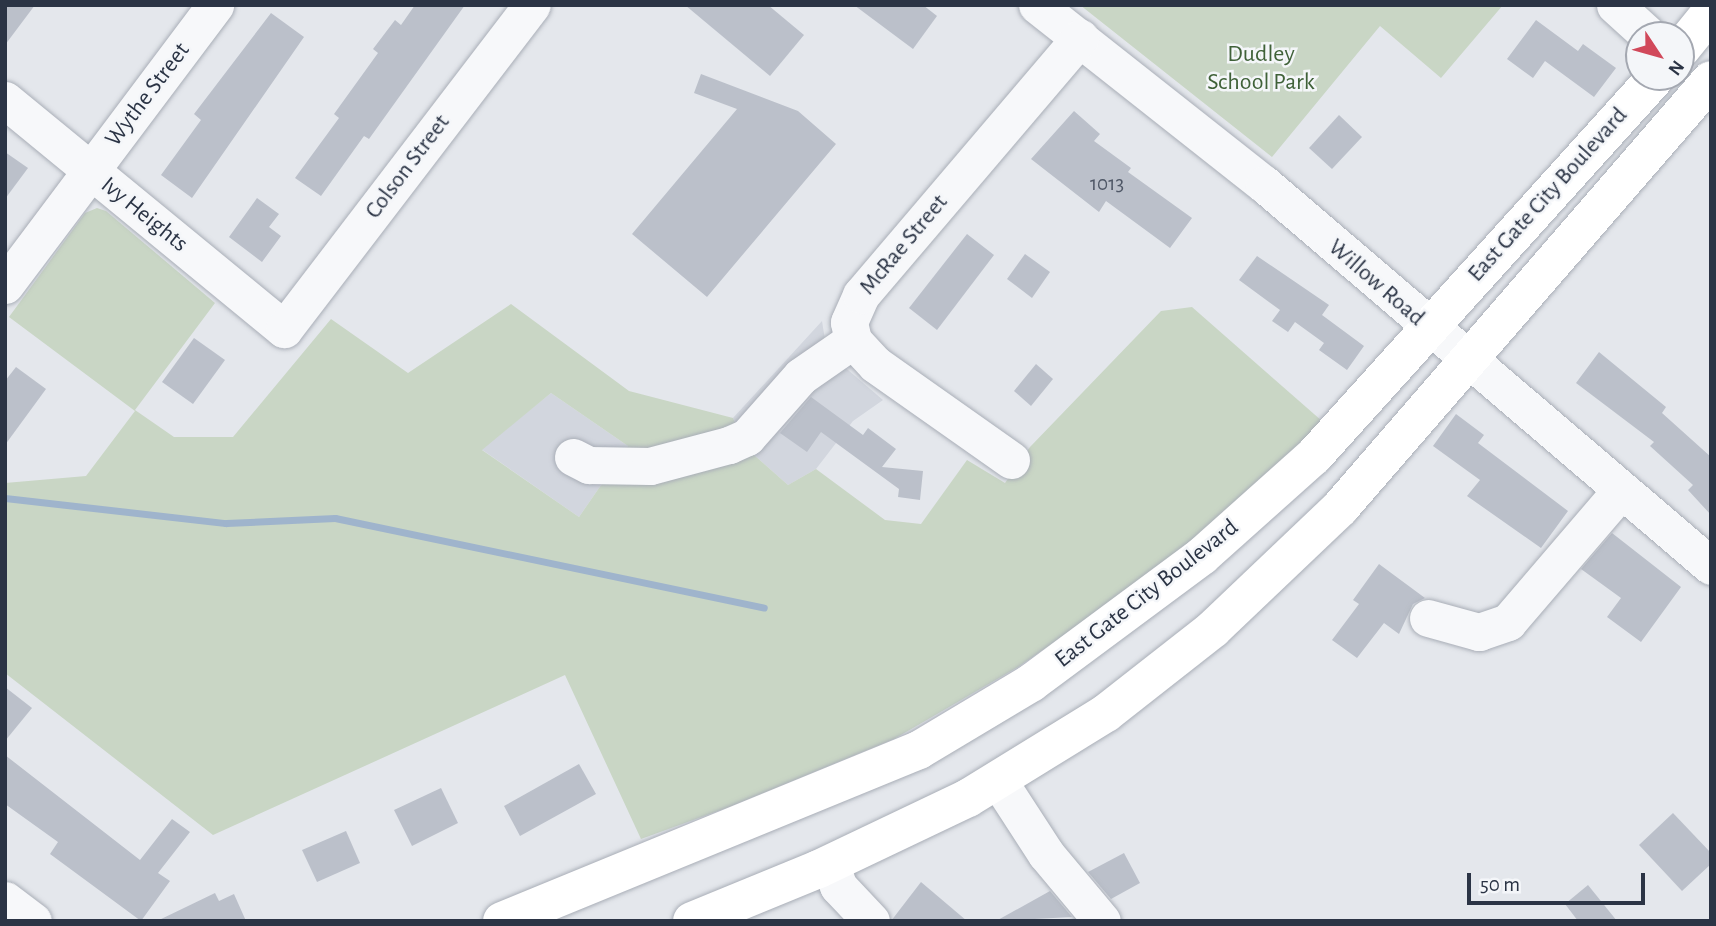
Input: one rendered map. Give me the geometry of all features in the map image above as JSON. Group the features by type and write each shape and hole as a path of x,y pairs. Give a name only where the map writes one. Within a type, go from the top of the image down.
{"main road":[{"path":"1695,32 1711,12"},
{"name":"East Gate City Boulevard","path":"692,921 831,863 998,780 1106,713 1223,620 1340,508 1710,83"},
{"name":"East Gate City Boulevard","path":"502,921 919,750 1031,683 1202,556 1314,456 1643,91"}],"street":[{"name":"Wythe Street","path":"5,285 215,5"},
{"name":"Colson Street","path":"284,329 532,5"},
{"name":"Willow Road","path":"1037,5 1264,184 1430,330 1711,566"},
{"path":"1615,5 1633,21"},
{"name":"McRae Street","path":"853,340 849,322 861,295 1080,38"},
{"name":"Ivy Heights","path":"5,100 284,329"},
{"path":"573,457 589,465 650,466 729,445 747,437 801,376 853,340 875,364 1011,460"},
{"path":"1428,618 1479,632 1508,622 1621,490"},
{"path":"998,780 1046,854 1102,921"},
{"path":"831,863 838,886 871,921"},
{"path":"5,900 33,921"}],"shaded area":[{"path":"822,321 825,340 841,364 883,400 853,421 816,469 788,485 746,448 733,418"},
{"path":"551,393 628,446 579,517 481,449"}],"green space":[{"name":"Dudley School Park","path":"1080,5 1503,5 1441,78 1380,26 1272,157"},
{"path":"97,208 106,211 215,303 135,410 174,437 233,437 331,319 408,373 511,304 629,391 733,418 746,448 788,485 816,469 885,520 921,524 967,460 1005,483 1030,447 1161,311 1192,307 1322,421 1249,495 1160,569 1018,667 894,739 729,807 641,839 565,675 213,835 5,673 5,483 86,476 135,411 9,317 85,213","holes":["551,393 628,446 579,517 482,450"]}],"building":[{"path":"5,5 35,5 5,45"},
{"path":"415,5 465,5 369,139 364,136 321,196 295,178 339,118 334,114 378,53 373,49 395,20 401,25"},
{"path":"685,5 768,5 804,35 770,76"},
{"path":"854,5 923,5 937,16 913,49"},
{"path":"271,13 304,37 192,198 161,175 201,120 194,114"},
{"path":"1536,20 1578,51 1583,44 1616,68 1594,97 1545,61 1533,78 1507,59"},
{"path":"701,74 798,111 836,144 707,297 632,234 737,109 694,93"},
{"path":"1074,111 1100,134 1094,141 1131,168 1128,172 1192,218 1170,248 1106,201 1099,212 1031,159"},
{"path":"1339,115 1362,137 1332,169 1309,148"},
{"path":"5,152 28,168 5,199"},
{"path":"257,198 279,214 269,227 281,236 262,262 229,237"},
{"path":"967,234 994,255 937,330 909,308"},
{"path":"1025,254 1050,272 1032,298 1007,279"},
{"path":"1257,256 1329,305 1322,315 1364,346 1347,370 1319,350 1324,343 1295,322 1288,332 1272,321 1280,310 1239,280"},
{"path":"194,338 225,360 193,404 162,382"},
{"path":"1599,352 1666,407 1662,413 1711,457 1711,515 1688,490 1693,485 1650,446 1654,442 1576,383"},
{"path":"1036,364 1053,379 1031,406 1014,391"},
{"path":"16,367 46,389 5,445 5,381"},
{"path":"811,397 863,435 868,428 896,449 882,467 923,471 920,500 898,497 899,489 821,432 807,452 780,433"},
{"path":"1456,414 1484,435 1478,443 1568,511 1541,548 1467,496 1480,480 1433,446"},
{"path":"1612,533 1681,587 1641,642 1607,617 1621,598 1581,569"},
{"path":"1379,564 1425,598 1413,604 1399,634 1384,623 1357,658 1332,640 1359,604 1353,600"},
{"path":"5,687 32,708 5,741"},
{"path":"5,755 140,860 172,819 190,832 158,873 170,881 141,921 50,854 58,842 5,804"},
{"path":"579,764 596,794 520,836 504,806"},
{"path":"441,788 458,823 412,846 394,810"},
{"path":"1673,813 1711,853 1711,864 1682,891 1639,845"},
{"path":"346,831 360,863 317,882 302,850"},
{"path":"1124,853 1140,883 1111,899 1088,872"},
{"path":"921,882 967,921 891,921"},
{"path":"1588,885 1617,921 1578,921 1565,904"},
{"path":"1050,891 1072,917 996,921"},
{"path":"215,893 219,901 234,894 246,921 157,921"}],"waterway":[{"path":"5,498 226,523 335,518 764,608"}]}
